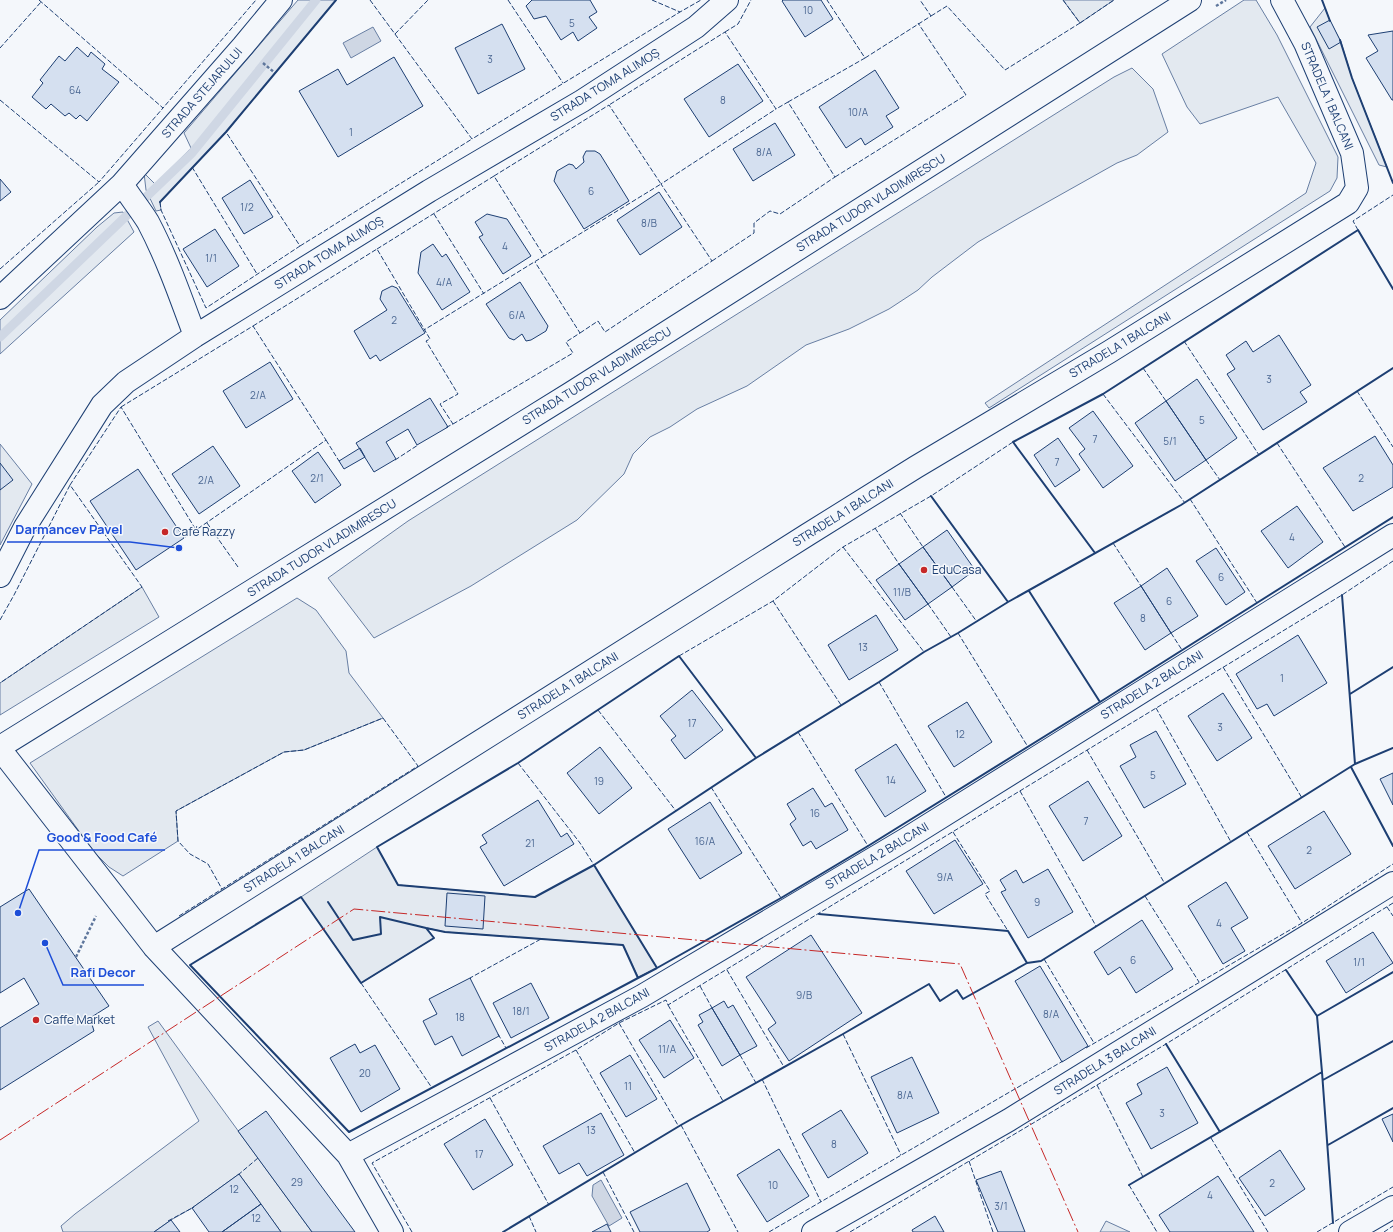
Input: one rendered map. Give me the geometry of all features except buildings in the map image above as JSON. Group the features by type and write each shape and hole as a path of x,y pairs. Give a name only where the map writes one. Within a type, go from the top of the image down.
{"street":[{"name":"STRADA STEJARULUI","path":"0,298 126,190 281,0"},
{"name":"STRADA TOMA ALIMOȘ","path":"0,576 25,527 102,406 126,382 195,336 430,191 588,97 696,28 727,0"},
{"name":"STRADA TUDOR VLADIMIRESCU","path":"0,748 584,385 1190,0"},
{"name":"STRADELA 1 BALCANI","path":"154,947 807,535 923,463 1109,352 1348,202 1357,188 1352,153 1305,43 1282,0"},
{"path":"126,190 147,222 177,285 195,336"},
{"name":"STRADELA 2 BALCANI","path":"348,1155 642,996 676,976 906,839 1393,535"},
{"path":"0,748 154,947 348,1155 392,1232"},
{"name":"STRADELA 3 BALCANI","path":"813,1232 1009,1120 1393,884"},
{"path":"1350,1232 1393,1207"}],"path":[{"path":"260,61 275,73"},
{"path":"76,957 95,918 102,881"}],"shaded area":[{"path":"298,0 336,0 226,132 160,202 161,210 156,211 146,190 144,173 155,184 191,148 184,133"},
{"path":"1063,0 1114,0 1080,23"},
{"path":"1244,0 1256,0 1277,35 1338,157 1337,178 1330,191 989,408 985,403 1306,193 1316,163 1278,97 1200,124 1187,107 1162,54"},
{"path":"1325,8 1341,42 1352,78 1387,167 1379,165 1310,27"},
{"path":"373,27 381,41 351,58 343,43"},
{"path":"1132,68 1153,89 1168,132 1137,155 1117,163 978,242 932,277 918,290 889,309 849,329 806,345 747,386 697,409 670,427 650,437 633,454 624,474 577,520 471,586 374,638 328,578 408,521 1114,77"},
{"path":"123,212 134,232 0,354 0,320 97,227 114,213"},
{"path":"0,444 32,484 0,545"},
{"path":"142,587 159,617 0,715 0,683"},
{"path":"297,598 316,610 346,651 349,673 383,718 304,750 284,752 176,811 178,841 123,876 109,867 94,852 30,763"},
{"path":"377,847 398,885 535,897 594,865 657,968 638,977 623,945 445,932 427,928 434,938 361,983 301,897"},
{"path":"158,1021 312,1232 281,1232 239,1174 192,1208 154,1232 63,1232 61,1226 75,1214 199,1121 148,1027"},
{"path":"601,1180 622,1218 609,1226 592,1196 593,1185"},
{"path":"1106,1221 1130,1232 1100,1232"}],"waterway":[{"path":"0,337 192,153 316,0"}],"fence":[{"path":"39,0 163,108 256,0"},
{"path":"370,0 472,139 680,12"},
{"path":"395,34 428,0"},
{"path":"508,0 563,83"},
{"path":"652,0 680,12 701,0"},
{"path":"725,32 738,24 751,0"},
{"path":"788,102 865,58 827,0"},
{"path":"865,58 931,16 920,0"},
{"path":"931,16 947,6 1005,70 1080,23 1063,0"},
{"path":"1080,23 1114,0"},
{"path":"0,48 41,2"},
{"path":"835,177 966,95 918,23"},
{"path":"580,333 598,321 605,332 712,261 661,184 776,109 725,32 609,105"},
{"path":"0,100 99,182 163,108"},
{"path":"712,261 754,233 754,223 770,211 780,214 835,177 788,102 776,109"},
{"path":"494,176 609,105 661,184 544,256"},
{"path":"160,202 161,210 206,308 300,246 226,132"},
{"path":"300,246 472,139"},
{"path":"192,167 257,274"},
{"path":"377,249 494,176 544,256 424,330"},
{"path":"0,269 99,182"},
{"path":"1358,230 1353,221 1393,195"},
{"path":"434,214 484,294"},
{"path":"253,326 377,249 430,339 426,341 458,394 440,404 453,424 445,428"},
{"path":"453,424 573,353 566,342 580,333 535,262"},
{"path":"121,407 253,326 326,440 196,530"},
{"path":"1184,341 1259,455"},
{"path":"1143,368 1166,401"},
{"path":"1357,391 1393,447"},
{"path":"1103,394 1185,503"},
{"path":"70,485 121,407 196,530 184,538"},
{"path":"326,440 339,461 341,460"},
{"path":"679,656 773,601 843,547 931,496 1013,442"},
{"path":"1277,443 1345,547"},
{"path":"395,460 418,445"},
{"path":"1206,460 1220,480"},
{"path":"0,620 70,485 142,587 0,683"},
{"path":"1190,499 1257,603"},
{"path":"900,513 923,547"},
{"path":"207,523 238,567"},
{"path":"875,528 899,564"},
{"path":"1113,543 1141,586"},
{"path":"843,547 924,652"},
{"path":"412,1232 372,1163 576,1050 619,1023 666,1000 668,1005 1342,595 1393,561"},
{"path":"952,587 977,622"},
{"path":"773,601 841,705"},
{"path":"928,604 951,637"},
{"path":"958,633 1028,747"},
{"path":"1171,633 1182,650"},
{"path":"1223,667 1302,798"},
{"path":"879,682 946,797"},
{"path":"1156,708 1231,842"},
{"path":"598,710 676,811"},
{"path":"383,718 418,766 222,889 208,864 190,854 178,841 176,811 284,752 304,750 383,718"},
{"path":"798,732 868,846"},
{"path":"1087,750 1165,884"},
{"path":"518,763 580,843 594,865"},
{"path":"711,787 781,898"},
{"path":"1020,791 1096,926"},
{"path":"953,832 990,891 985,894 1008,931"},
{"path":"1247,832 1302,923"},
{"path":"1086,1048 1302,923 1393,864"},
{"path":"179,916 222,889"},
{"path":"1145,896 1199,982"},
{"path":"850,1232 1166,1044 1393,903"},
{"path":"1387,907 1393,916"},
{"path":"471,979 470,978 541,939"},
{"path":"1044,959 1094,1043"},
{"path":"727,970 784,1067"},
{"path":"361,983 432,1088"},
{"path":"700,986 712,1008"},
{"path":"668,1005 723,1101"},
{"path":"619,1023 679,1127"},
{"path":"498,1034 506,1048"},
{"path":"843,1034 901,1155"},
{"path":"576,1050 635,1153"},
{"path":"740,1055 756,1083"},
{"path":"769,1232 1063,1061"},
{"path":"762,1079 821,1202"},
{"path":"1097,1085 1143,1177"},
{"path":"490,1098 549,1205"},
{"path":"681,1125 738,1232"},
{"path":"1211,1138 1268,1232"},
{"path":"238,1175 258,1158 259,1159"},
{"path":"969,1161 993,1232"},
{"path":"603,1172 634,1232"},
{"path":"1129,1185 1157,1232"},
{"path":"1317,1232 1393,1187"},
{"path":"168,1221 194,1207"},
{"path":"529,1216 536,1232"},
{"path":"1384,1232 1393,1226"}],"wall":[{"path":"160,202 226,132 336,0"},
{"path":"1322,0 1330,21"},
{"path":"1340,40 1352,78 1393,183"},
{"path":"1095,553 1013,442 1103,394 1358,230 1393,289"},
{"path":"931,496 1008,602 1181,505 1393,368"},
{"path":"638,978 623,945 445,932 426,928 434,938 361,983 301,897 190,965 349,1132 657,968 781,898 868,846 1100,702 1393,517"},
{"path":"1029,591 1100,702"},
{"path":"1342,595 1355,764"},
{"path":"756,758 679,656 518,763 377,847 398,885 535,897 594,865 756,758 879,682 924,652 1008,602"},
{"path":"1350,694 1393,667"},
{"path":"503,1232 681,1125 929,984 940,1001 957,990 963,999 1027,963 1041,961 1355,764 1393,748"},
{"path":"1351,767 1393,846"},
{"path":"594,865 657,968"},
{"path":"328,902 353,940 381,934 380,917 426,928"},
{"path":"819,914 1008,931 1027,963"},
{"path":"1286,970 1317,1016 1322,1072"},
{"path":"1317,1016 1393,972"},
{"path":"1323,1080 1393,1041"},
{"path":"1166,1044 1220,1132"},
{"path":"1129,1185 1322,1072 1333,1223"},
{"path":"1328,1145 1393,1108"}],"power":[{"path":"0,1140 354,909 960,964 1078,1232"}],"place":[{"name":"Café Razzy","path":"165,532"},
{"name":"Darmancev Pavel","path":"179,548"},
{"name":"EduCasa","path":"924,570"},
{"name":"Good & Food Café","path":"18,913"},
{"name":"Rafi Decor","path":"45,943"},
{"name":"Caffe Market","path":"36,1020"}]}
